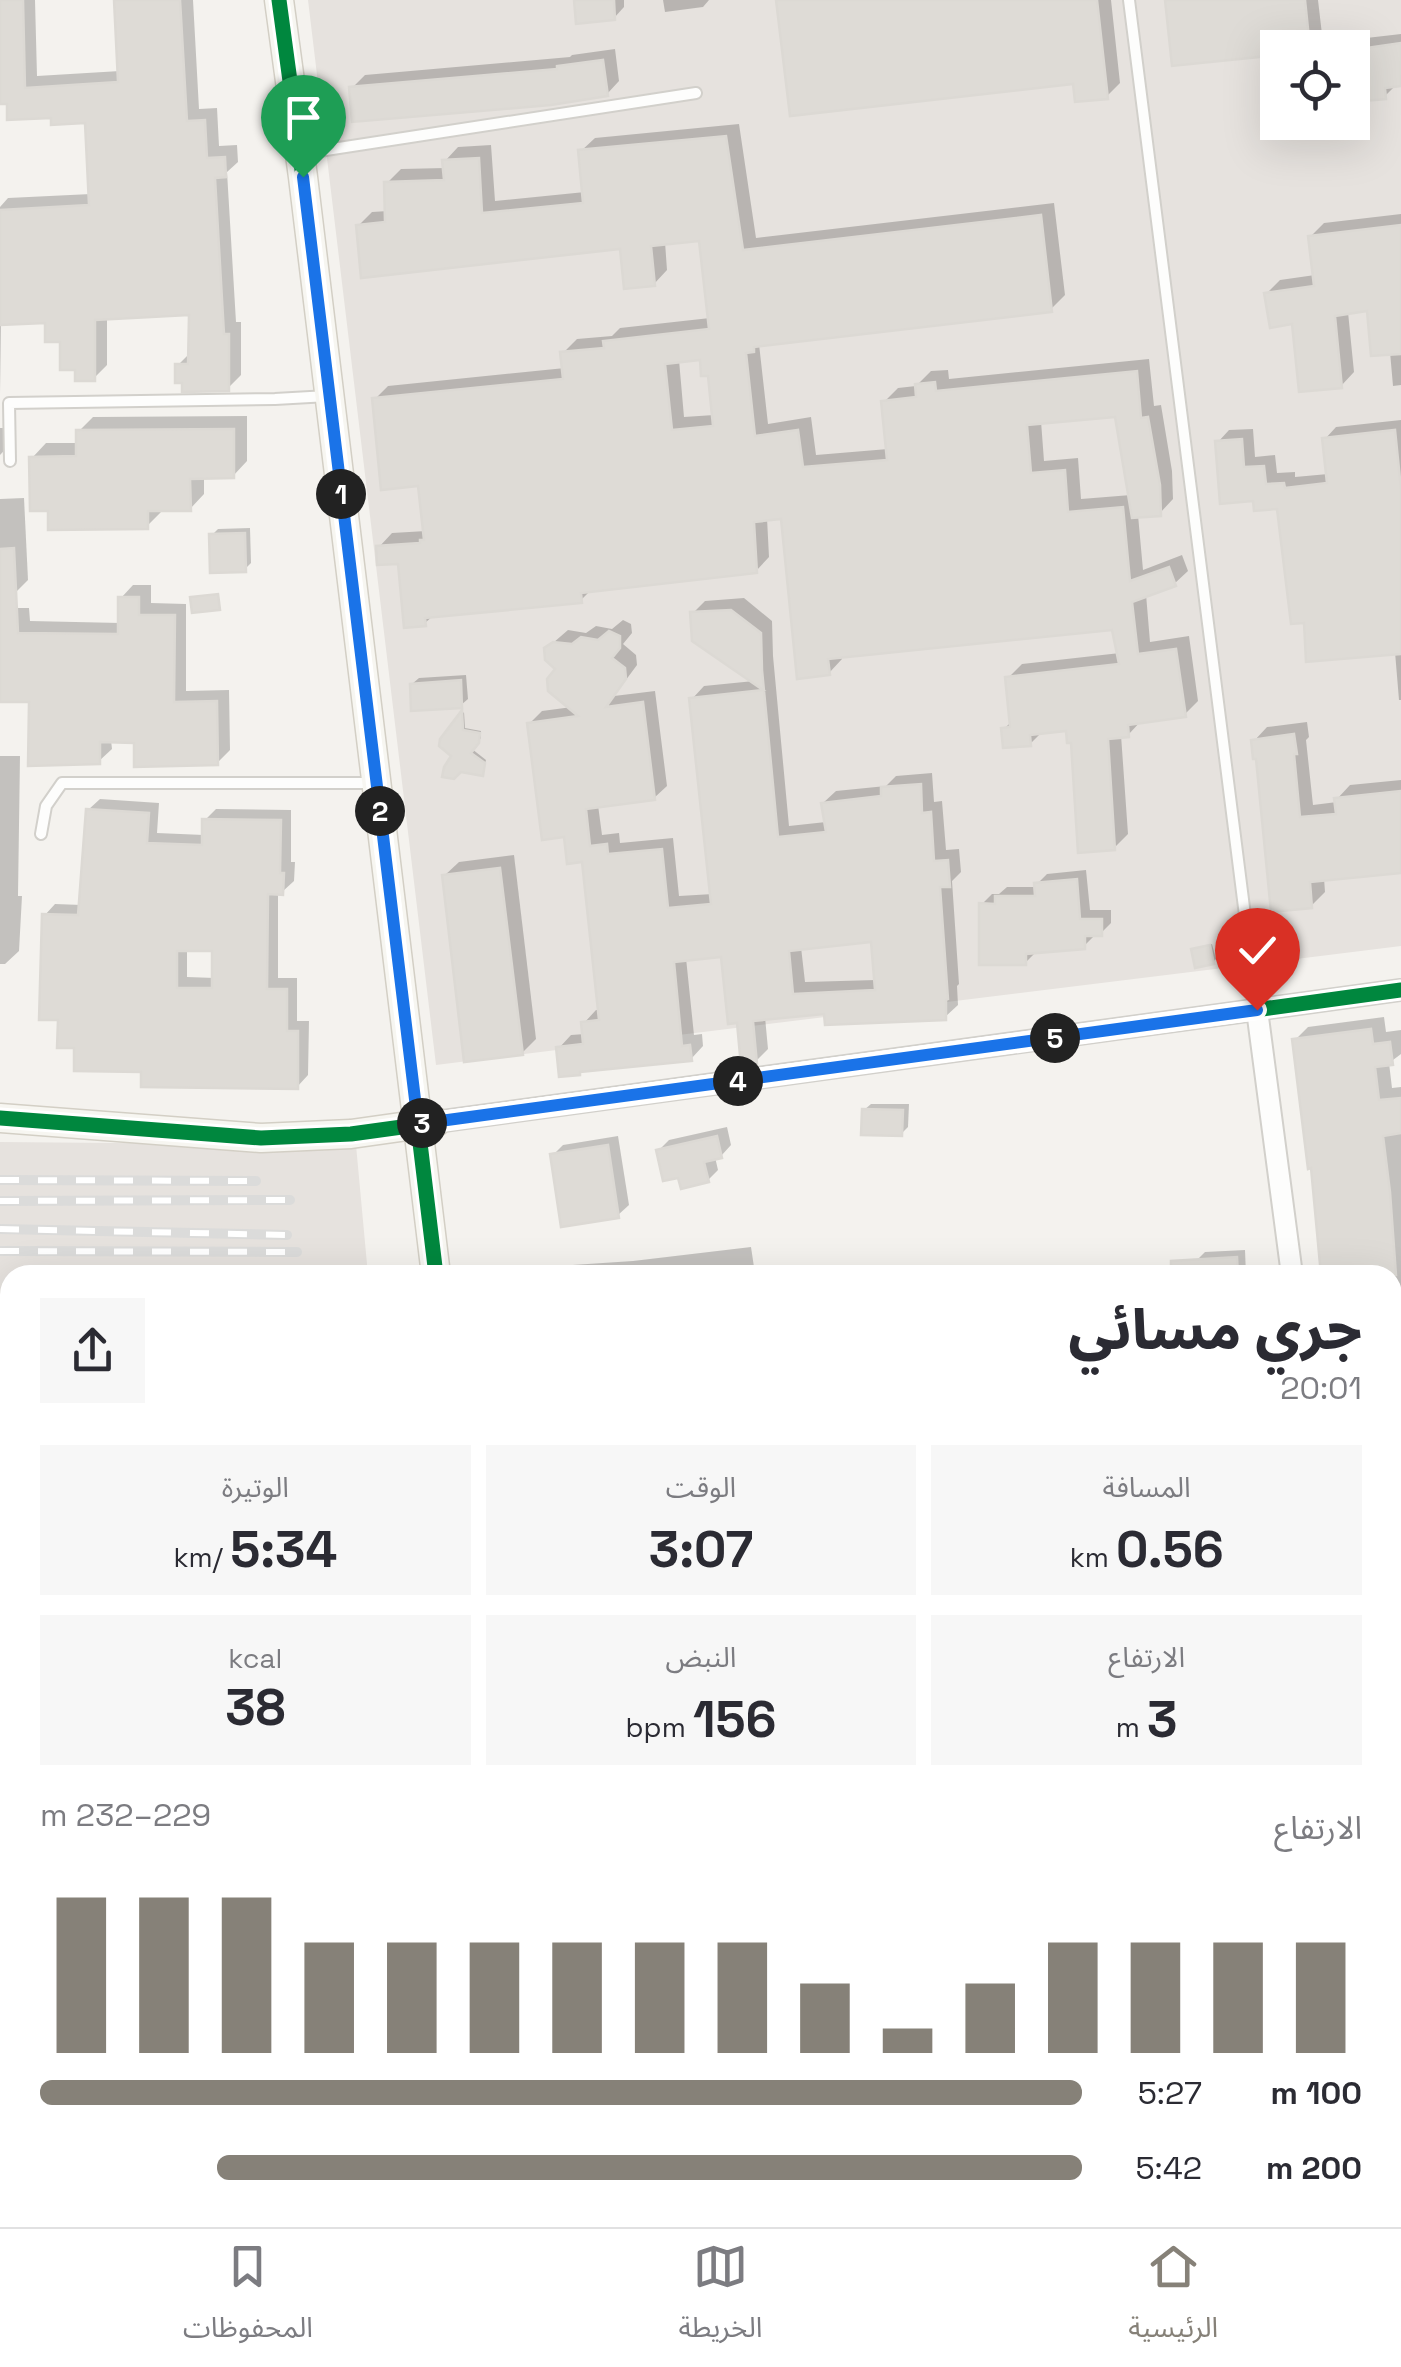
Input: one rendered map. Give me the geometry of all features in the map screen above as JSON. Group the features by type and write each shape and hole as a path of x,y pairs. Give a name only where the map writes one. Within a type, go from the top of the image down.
{"street":[{"path":"279,0 376,783 427,1123 435,1265"},
{"path":"0,1118 261,1138 350,1134 1401,990"},
{"path":"1257,1010 1291,1265"}],"lane":[{"path":"1129,0 1257,1010"},
{"path":"299,154 696,93"},
{"path":"10,461 8,403 329,396"},
{"path":"41,834 46,806 62,783 376,783"}],"shaded area":[{"path":"308,0 1401,0 1401,946 436,1065"},
{"path":"0,1142 356,1145 367,1265 0,1265"}],"building":[{"path":"0,0 23,0 25,88 118,82 114,0 180,0 187,121 205,120 207,158 225,157 226,177 215,178 224,334 229,334 229,391 182,392 182,383 175,383 175,364 188,364 189,315 95,320 95,381 75,381 75,370 60,370 60,342 45,342 45,323 0,325 0,210 89,205 85,123 51,125 51,118 7,120 7,104 0,104"},
{"path":"574,0 614,0 615,20 576,24"},
{"path":"776,0 1097,0 1108,99 1075,102 1073,84 790,116"},
{"path":"1165,0 1305,0 1308,30 1260,30 1260,57 1172,66"},
{"path":"1401,43 1401,86 1385,88 1386,99 1370,100 1370,47"},
{"path":"603,60 608,96 551,105 352,122 349,87 557,69"},
{"path":"726,136 743,250 1041,215 1052,312 754,347 754,352 746,353 755,436 798,430 803,467 887,460 881,401 916,397 915,384 935,382 936,391 1137,371 1141,418 1148,417 1160,485 1161,516 1132,518 1115,417 1027,425 1031,473 1065,470 1068,512 1123,507 1130,581 1169,567 1176,586 1132,602 1138,654 1176,649 1186,717 1128,725 1129,737 1108,739 1115,850 1078,853 1071,743 1067,743 1066,731 1030,735 1031,746 1003,748 1001,728 1010,727 1005,677 1119,664 1112,630 828,659 830,675 797,679 781,519 754,522 757,573 581,593 582,603 425,618 426,626 404,628 398,564 377,565 376,546 424,540 418,486 381,490 372,398 563,379 560,352 604,348 603,341 709,329 699,241 651,246 655,286 624,289 620,249 361,278 356,225 385,222 384,182 444,180 442,160 479,158 482,213 583,203 578,150","holes":["700,360 701,376 708,376 713,426 672,430 665,364"]},
{"path":"1401,225 1401,354 1371,356 1367,311 1335,316 1342,388 1299,392 1292,324 1270,328 1264,293 1314,286 1308,236"},
{"path":"234,429 234,478 190,479 191,511 148,511 148,529 48,530 48,511 30,511 29,457 76,456 76,430"},
{"path":"1395,430 1401,489 1401,654 1306,662 1304,623 1291,624 1277,509 1254,511 1253,501 1220,504 1215,441 1242,439 1244,467 1264,466 1266,484 1284,483 1285,488 1327,483 1322,438"},
{"path":"245,533 246,572 210,573 209,534"},
{"path":"14,548 18,633 118,634 118,597 139,597 139,615 175,615 174,702 217,701 218,765 134,767 134,743 100,742 100,764 28,766 29,702 0,702 0,549"},
{"path":"218,594 220,610 192,613 190,597"},
{"path":"731,610 761,633 778,837 826,832 821,803 881,796 881,787 921,784 922,813 931,812 934,861 948,860 950,887 940,887 946,1020 825,1025 824,1014 753,1021 757,1064 741,1066 737,1023 728,1024 721,957 674,962 682,1046 690,1045 692,1061 559,1077 556,1047 583,1044 581,1022 599,1020 582,862 567,864 564,837 542,840 527,723 578,716 548,691 547,679 555,669 545,660 544,648 553,642 572,644 581,637 598,640 609,631 620,636 620,648 612,658 625,668 626,679 606,707 643,702 655,800 586,809 590,846 607,844 608,854 662,849 668,908 711,904 689,698 763,690 692,641 690,612","holes":["871,942 875,990 793,994 789,951"]},
{"path":"461,680 462,708 411,711 410,684"},
{"path":"462,710 463,730 480,733 479,743 471,753 485,763 483,776 461,772 454,779 442,777 451,756 439,746 440,739"},
{"path":"1294,734 1300,817 1336,814 1334,798 1401,791 1401,873 1310,882 1312,908 1271,912 1251,740"},
{"path":"86,809 149,813 147,843 202,845 202,819 281,820 283,895 268,894 267,989 287,989 287,1031 298,1031 298,1089 141,1087 141,1072 74,1071 74,1048 57,1048 58,1020 39,1020 42,914 78,915","holes":["177,951 212,951 212,988 177,988"]},
{"path":"500,868 523,1055 464,1062 442,875"},
{"path":"1077,879 1080,919 1102,919 1102,936 1085,936 1085,949 1026,954 1026,965 979,965 979,903 995,904 995,896 1035,896 1034,883"},
{"path":"1210,945 1214,964 1195,968 1191,949"},
{"path":"1371,1029 1373,1044 1390,1042 1393,1065 1375,1067 1379,1100 1401,1098 1401,1133 1383,1136 1395,1265 1320,1265 1292,1039"},
{"path":"862,1109 903,1110 902,1136 861,1135"},
{"path":"717,1136 722,1158 704,1162 709,1182 681,1189 678,1178 663,1181 656,1150"},
{"path":"608,1145 619,1218 561,1227 550,1154"},
{"path":"1237,1257 1237,1265 1171,1265 1171,1261"}],"railway":[{"path":"0,1180 256,1181"},
{"path":"0,1201 290,1200"},
{"path":"0,1229 287,1235"},
{"path":"0,1251 297,1252"}],"cycle path":[{"path":"279,0 435,1265"},
{"path":"0,1118 261,1138 351,1134 1401,990"}],"route":[{"path":"303,177 418,1124 1257,1010"}]}
